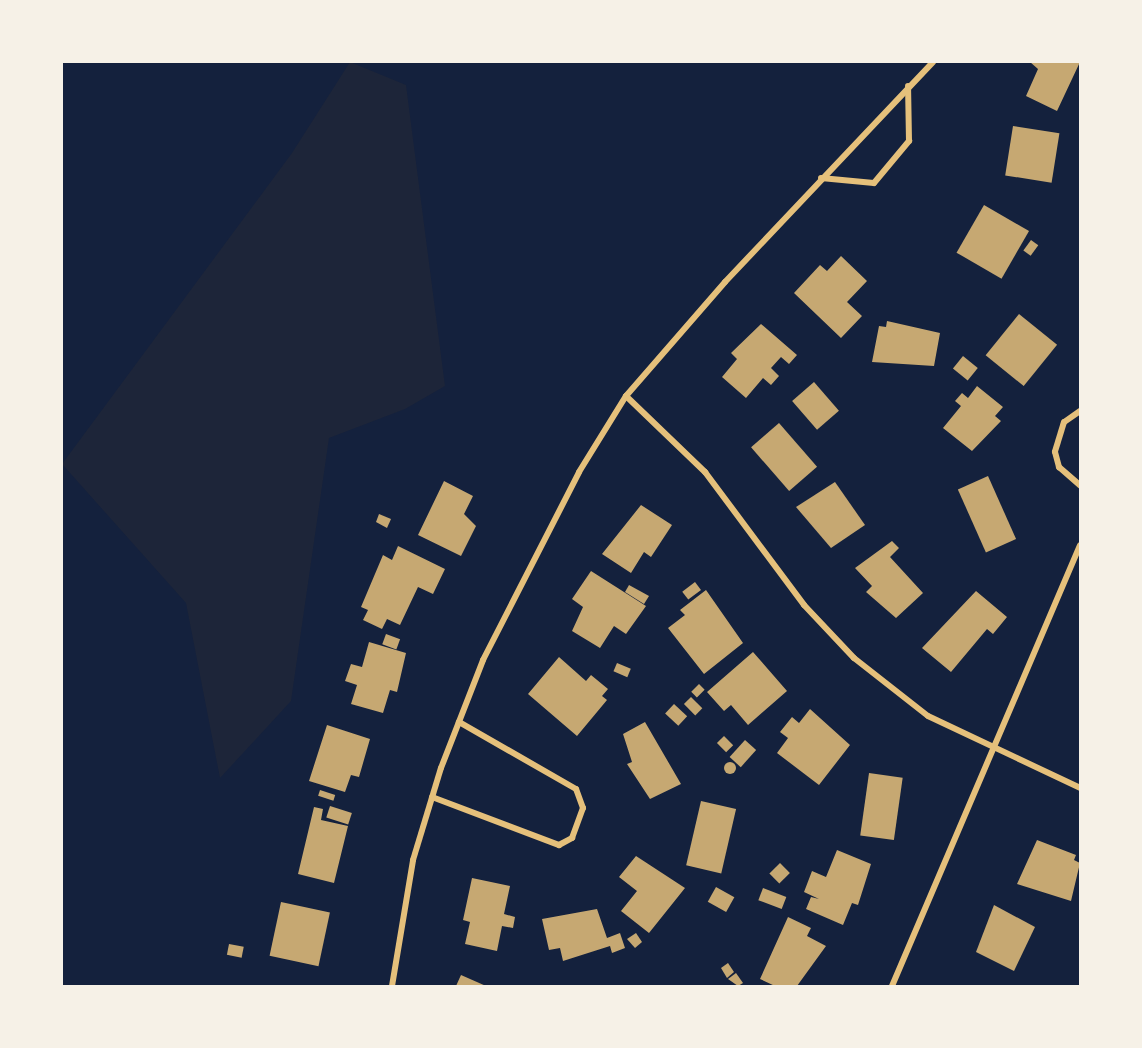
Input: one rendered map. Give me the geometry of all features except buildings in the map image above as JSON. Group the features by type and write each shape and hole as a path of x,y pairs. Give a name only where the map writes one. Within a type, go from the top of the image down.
{"street":[{"path":"392,987 413,860 432,797 459,722 532,558 626,396 821,178 933,62"},
{"path":"821,178 874,183 909,141 908,86"},
{"path":"626,396 705,472 804,605 854,658 928,716 993,749 1080,788"},
{"path":"1080,411 1064,422 1055,452 1059,467 1080,485"},
{"path":"892,987 1080,545"},
{"path":"432,797 560,845 572,837 583,808 576,789 459,722"}],"shaded area":[{"path":"350,62 406,85 445,386 405,409 329,438 291,701 220,778 186,603 62,464 292,153"}]}
